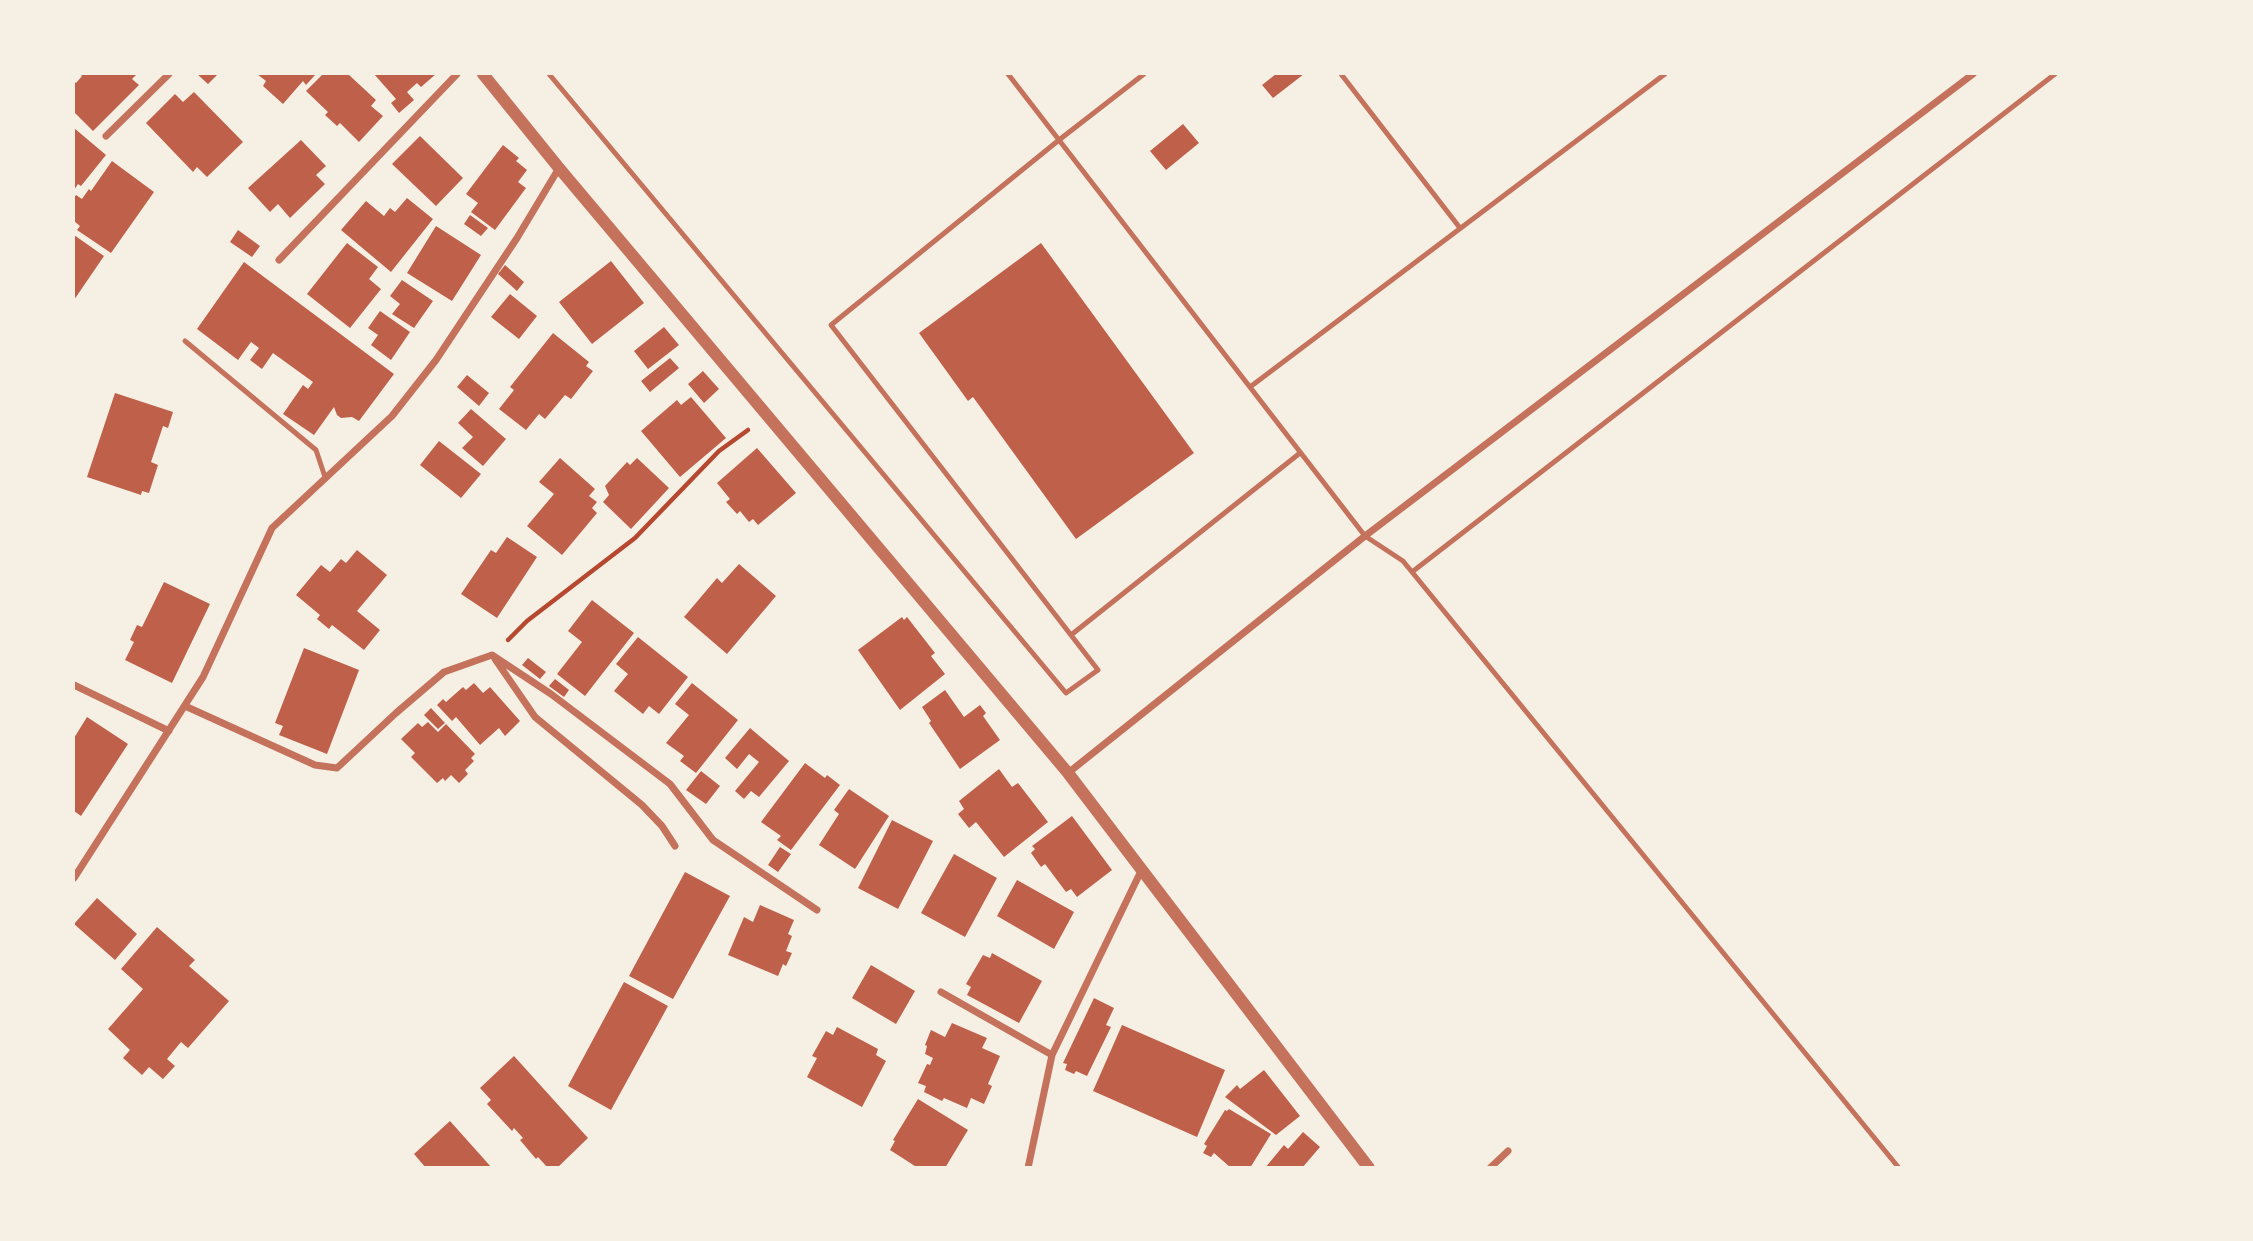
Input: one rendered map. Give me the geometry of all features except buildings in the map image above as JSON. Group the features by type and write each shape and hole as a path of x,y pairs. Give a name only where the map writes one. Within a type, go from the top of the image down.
{"street":[{"path":"106,136 169,74"},
{"path":"279,260 457,74"},
{"path":"483,74 559,168 1069,773 1370,1167"},
{"path":"1069,773 1365,536 1973,74"},
{"path":"74,878 203,677 272,528 392,416 436,360 517,238 559,168"},
{"path":"185,706 315,765 337,768 444,672 492,655"},
{"path":"492,655 535,717 642,805 662,826 674,846"},
{"path":"492,655 551,694 670,784 713,840 817,910"},
{"path":"74,685 169,731"},
{"path":"1028,1167 1052,1055 1142,869"},
{"path":"941,992 1052,1055"},
{"path":"1490,1167 1508,1151"}],"lane":[{"path":"549,74 1066,693 1098,670 831,325 1144,74"},
{"path":"1008,74 1365,536 1404,561 1899,1167"},
{"path":"1341,74 1460,228"},
{"path":"1250,387 1665,74"},
{"path":"1412,572 2055,74"},
{"path":"185,341 316,450 325,477"},
{"path":"1071,635 1300,453"}],"path":[{"path":"492,655 527,621 635,538 719,451 767,416"}]}
